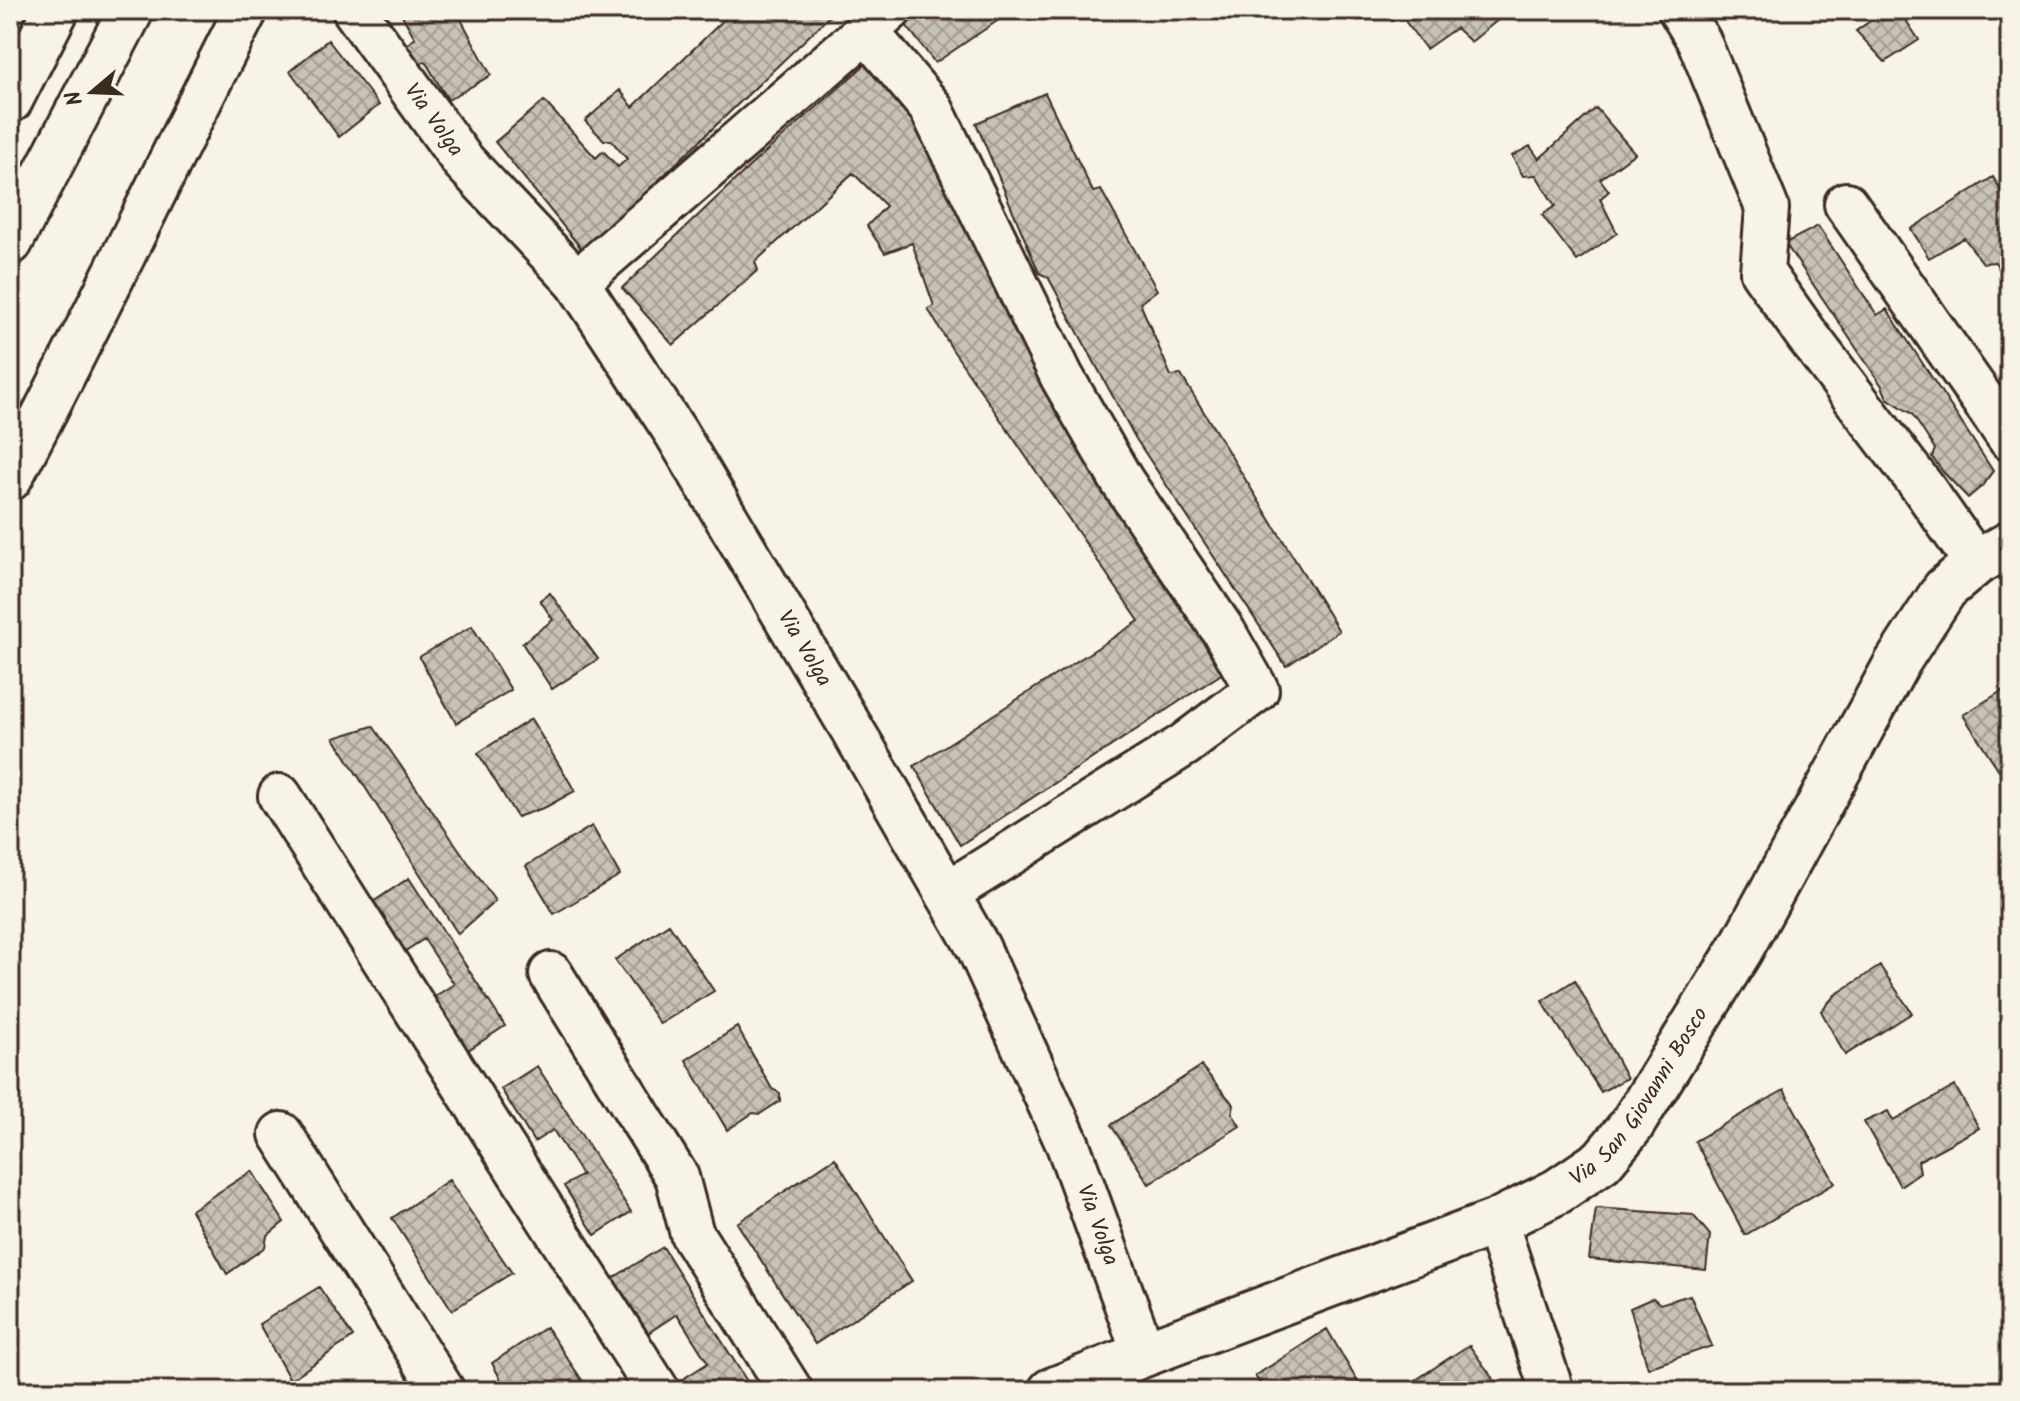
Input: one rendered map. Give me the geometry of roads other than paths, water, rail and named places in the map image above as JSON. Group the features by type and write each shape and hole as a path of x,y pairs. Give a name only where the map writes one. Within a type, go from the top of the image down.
{"main road":[{"path":"10,100 56,10"},
{"path":"10,242 131,10"},
{"path":"10,259 56,156"},
{"name":"Via San Giovanni Bosco","path":"1051,1391 1496,1222 1558,1191 1602,1161 1631,1126 1740,950 1897,663 1945,589 1993,554"}],"street":[{"path":"10,479 70,366 246,10"},
{"name":"Via Volga","path":"354,10 462,160 577,282 676,433 948,895 978,947 1068,1145 1144,1354"},
{"path":"1680,10 1699,41 1767,208 1762,272 1924,489 1993,554"},
{"path":"577,282 878,20 931,108 1062,377 1122,481 1224,632 1257,690 1184,745 948,895"},
{"path":"1846,204 2010,439"},
{"path":"280,796 658,1391"},
{"path":"551,974 677,1177 692,1234 791,1391"},
{"path":"281,1134 443,1391"},
{"path":"1496,1222 1552,1391"}]}
